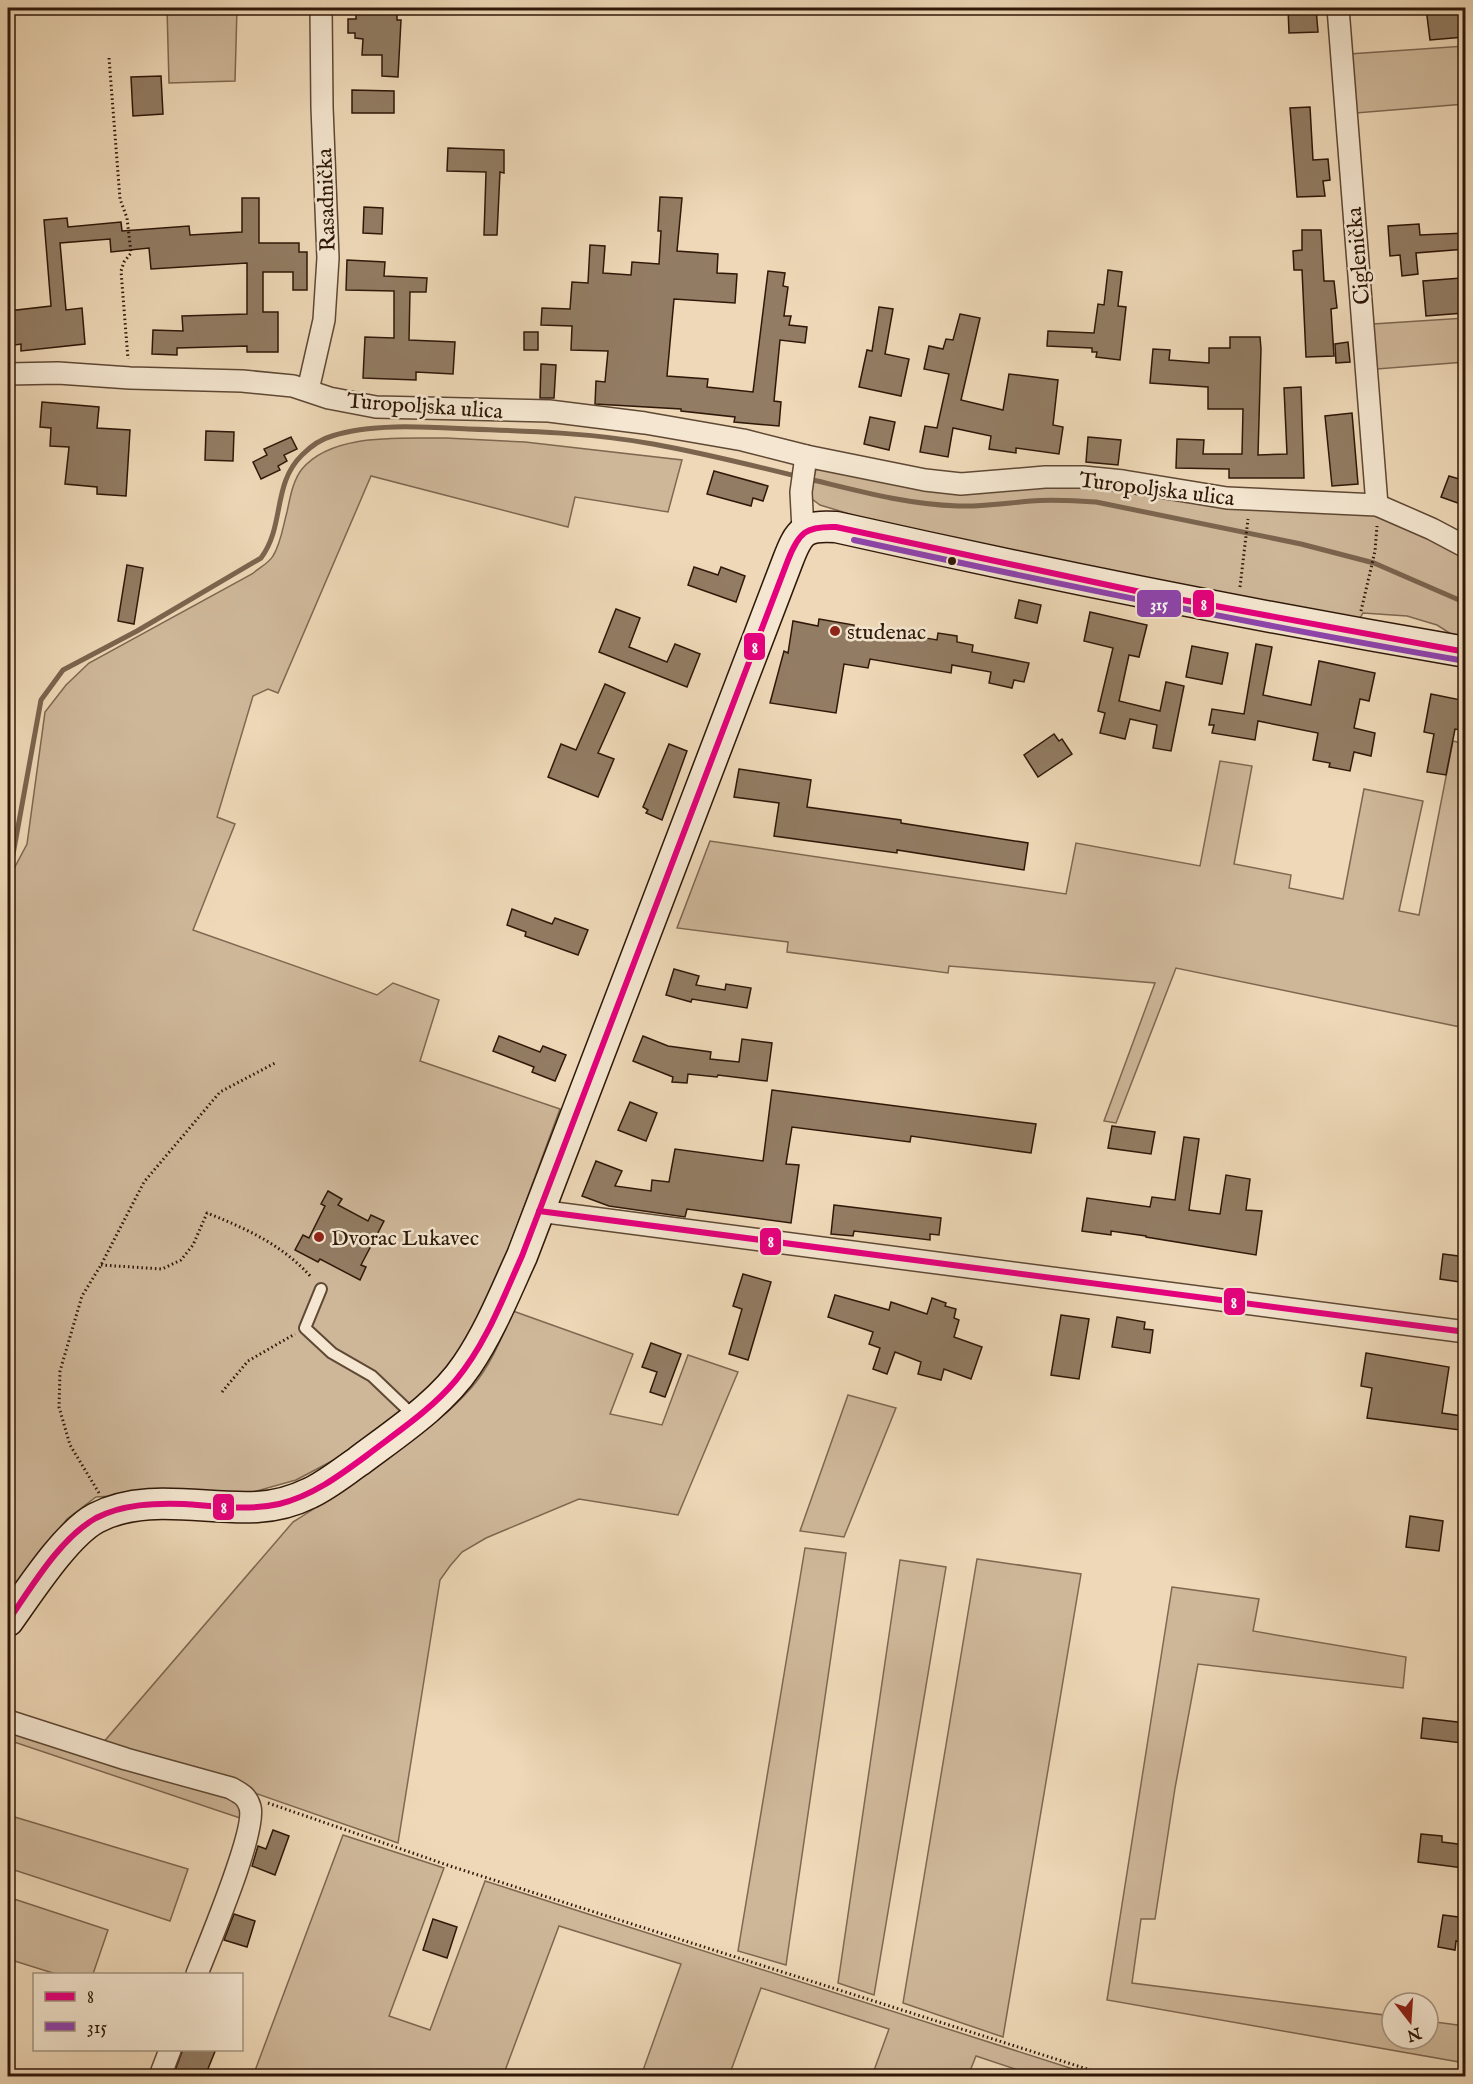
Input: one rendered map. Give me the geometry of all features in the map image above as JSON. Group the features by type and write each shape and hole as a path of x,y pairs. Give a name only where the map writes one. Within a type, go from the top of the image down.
{"street":[{"name":"Rasadnička","path":"308,390 324,320 328,258 321,8"},
{"name":"Ciglenička","path":"1338,8 1377,505"},
{"name":"Turopoljska ulica","path":"8,374 58,373 130,378 242,381 293,386 329,398 376,407 549,411 645,423 743,441 804,462 961,484 1045,477 1083,477 1124,481 1227,498 1377,505 1466,546"},
{"path":"8,1621 73,1536 95,1519 121,1508 140,1505 258,1508 287,1502 311,1493 334,1479 416,1417 450,1386 466,1366 482,1342 522,1256 795,541 803,530 801,492 804,462"},
{"path":"803,530 818,526 836,527 1238,611 1466,652"},
{"path":"539,1211 1466,1332"},
{"path":"8,1721 126,1759 231,1788 244,1795 250,1806 251,1818 246,1842 197,1973"},
{"path":"160,2076 169,2051"}],"lane":[{"path":"321,1289 305,1328 332,1353 372,1376 416,1417"}],"path":[{"path":"109,57 120,199 127,218 131,253 121,271 130,378"},
{"path":"1356,633 1375,551 1377,505"},
{"path":"1238,611 1248,525"},
{"path":"111,1512 70,1445 59,1407 60,1371 82,1296 101,1265 144,1182 220,1092 277,1062"},
{"path":"101,1265 118,1268 162,1269 181,1260 193,1245 207,1213 257,1234 299,1263 321,1289"},
{"path":"222,1392 248,1361 305,1328"},
{"path":"244,1795 453,1867 1109,2076"}],"shaded area":[{"path":"167,8 237,8 235,81 169,83"},
{"path":"1465,46 1465,104 1356,113 1349,54"},
{"path":"1465,318 1465,362 1377,369 1373,324"},
{"path":"446,438 525,442 682,460 668,512 575,497 568,527 371,476 278,693 268,689 253,696 217,817 235,824 193,930 377,995 393,983 439,1000 420,1061 560,1109 495,1285 457,1354 427,1396 334,1460 296,1480 239,1496 145,1494 96,1497 67,1519 8,1600 8,880 27,844 45,712 66,685 89,663 252,574 269,561 280,540 296,478 315,457 350,443 369,440"},
{"path":"818,463 1095,483 1369,513 1465,556 1465,643 1437,625 1407,616 1363,613 1355,627 909,532 820,505 808,496"},
{"path":"1453,741 1466,744 1465,1028 1176,968 1116,1123 1104,1121 1155,983 949,966 948,973 787,952 788,942 677,928 710,841 1066,894 1076,843 1200,866 1220,761 1252,766 1234,864 1291,875 1289,888 1343,899 1364,789 1423,801 1399,911 1419,915"},
{"path":"513,1311 633,1354 610,1414 662,1425 688,1355 738,1372 678,1515 579,1499 486,1538 462,1552 450,1566 440,1580 398,1843 249,1791 102,1744 293,1522 384,1461 462,1398 479,1378 490,1360"},
{"path":"848,1395 896,1408 844,1537 800,1531"},
{"path":"805,1548 846,1553 786,1965 738,1951"},
{"path":"977,1559 1081,1574 1003,2037 903,2003"},
{"path":"900,1560 946,1567 874,1995 838,1983"},
{"path":"1172,1587 1259,1599 1253,1631 1406,1657 1403,1688 1198,1664 1175,1788 1155,1919 1141,1919 1132,1983 1380,2014 1380,2048 1107,2000"},
{"path":"8,1725 244,1802 240,1818 8,1740"},
{"path":"8,1815 188,1869 170,1921 8,1868"},
{"path":"343,1835 444,1868 389,2016 430,2030 485,1881 1095,2076 1036,2076 976,2056 968,2076 872,2076 889,2029 761,1988 729,2076 641,2076 681,1964 559,1926 503,2076 253,2076"},
{"path":"8,1897 108,1930 93,1973 53,1973 8,1959"},
{"path":"1440,2023 1465,2026 1465,2063 1397,2051 1440,2051"}],"building":[{"path":"1288,8 1316,8 1318,32 1289,33"},
{"path":"1426,8 1461,8 1464,37 1430,40"},
{"path":"356,13 397,14 397,20 401,20 398,77 382,76 382,55 362,55 363,39 355,38 355,33 348,33 348,19 356,19"},
{"path":"161,76 163,114 133,116 131,77"},
{"path":"352,90 394,91 394,113 352,113"},
{"path":"1310,107 1313,160 1328,159 1330,180 1323,181 1325,196 1297,197 1290,108"},
{"path":"448,148 504,150 504,173 500,172 497,235 484,235 486,172 447,171"},
{"path":"660,197 682,198 677,251 718,254 717,273 737,274 735,303 674,299 667,376 708,379 707,387 753,392 768,271 785,273 783,286 788,287 784,316 791,316 789,325 807,327 805,343 780,340 774,401 781,402 779,426 734,422 735,417 681,411 681,409 595,404 596,381 605,382 608,351 571,350 572,326 541,325 542,308 570,309 572,282 588,283 590,245 605,246 603,273 631,275 632,262 659,264"},
{"path":"242,198 259,198 259,243 299,243 299,252 307,252 307,290 293,290 293,272 263,272 263,312 278,312 278,352 247,352 247,346 177,348 177,355 152,354 153,330 183,331 182,316 247,314 247,263 151,269 149,248 111,252 110,239 60,243 66,310 82,308 85,344 21,351 21,344 8,346 8,311 51,306 44,220 67,218 68,227 121,222 122,231 189,226 190,235 242,232"},
{"path":"364,207 383,208 382,234 363,233"},
{"path":"1419,224 1420,235 1466,233 1466,249 1416,253 1418,274 1402,276 1400,255 1390,256 1388,226"},
{"path":"1302,230 1321,230 1324,281 1334,281 1337,308 1331,309 1334,356 1306,357 1302,270 1294,270 1293,251 1302,250"},
{"path":"347,260 385,262 384,276 427,278 426,292 410,292 409,340 455,342 453,374 416,372 416,380 363,378 365,337 394,338 394,291 346,290"},
{"path":"1108,270 1122,272 1118,306 1126,307 1120,360 1096,357 1097,352 1092,352 1092,348 1047,346 1048,331 1094,333 1098,304 1104,305"},
{"path":"1461,278 1464,313 1426,316 1423,281"},
{"path":"879,307 893,309 885,354 909,359 901,396 859,387 867,350 872,351"},
{"path":"960,314 980,318 961,400 1003,410 1009,374 1058,380 1053,425 1063,427 1059,454 1016,448 1016,453 989,449 991,436 953,428 948,457 920,452 925,426 937,428 949,374 924,369 929,346 943,349 946,339 953,340"},
{"path":"524,332 538,332 538,350 524,350"},
{"path":"1230,337 1260,337 1258,455 1287,454 1284,388 1301,387 1304,478 1229,478 1229,469 1176,468 1177,439 1204,440 1203,454 1242,454 1243,409 1208,409 1208,387 1150,383 1153,349 1170,350 1169,360 1209,363 1209,348 1230,348"},
{"path":"1348,342 1350,362 1336,363 1335,344"},
{"path":"541,364 556,365 554,398 540,398"},
{"path":"42,402 99,407 97,428 130,430 126,496 97,494 97,487 65,484 69,447 50,446 51,428 40,427"},
{"path":"1352,413 1358,484 1332,486 1325,416"},
{"path":"870,417 895,422 889,450 864,444"},
{"path":"206,431 234,432 233,461 205,460"},
{"path":"291,437 297,449 284,455 287,461 278,466 280,470 261,479 253,462 267,455 264,449"},
{"path":"1088,437 1121,440 1118,465 1086,462"},
{"path":"714,471 768,486 763,501 753,498 751,506 707,494"},
{"path":"1449,476 1466,481 1466,506 1441,497"},
{"path":"127,565 143,568 134,624 118,621"},
{"path":"694,567 718,575 721,567 745,576 736,602 688,585"},
{"path":"1019,600 1041,605 1037,623 1015,618"},
{"path":"616,609 640,618 629,647 667,662 675,644 700,654 687,687 599,652"},
{"path":"1090,612 1147,625 1139,657 1129,655 1119,701 1160,711 1166,682 1184,686 1171,751 1153,748 1157,725 1130,719 1125,739 1100,733 1105,713 1098,711 1113,648 1084,641"},
{"path":"819,619 854,625 852,635 883,640 885,631 937,640 938,633 957,636 957,642 973,645 972,652 1029,663 1024,682 1014,680 1012,688 989,683 991,672 952,665 951,673 870,659 868,668 844,664 836,713 770,703 784,651 788,653 793,621 818,626"},
{"path":"1256,644 1272,647 1263,695 1311,705 1319,661 1375,673 1369,701 1360,699 1354,728 1375,733 1371,756 1354,752 1350,771 1329,767 1330,763 1313,760 1318,733 1258,721 1255,740 1212,733 1214,725 1209,725 1212,709 1244,714"},
{"path":"1192,646 1228,653 1222,684 1186,677"},
{"path":"605,684 625,693 598,753 614,759 598,797 548,777 561,744 576,750"},
{"path":"1431,694 1466,701 1466,731 1455,729 1446,775 1427,772 1434,734 1424,732"},
{"path":"1054,734 1059,741 1062,739 1072,754 1038,777 1024,755"},
{"path":"669,744 687,751 662,820 646,813 648,810 643,807"},
{"path":"739,769 811,780 807,807 901,820 901,823 1028,843 1024,870 897,850 897,853 774,836 779,803 734,797"},
{"path":"512,909 552,924 555,918 588,930 578,955 525,936 526,932 507,925"},
{"path":"674,969 699,976 696,985 725,990 726,984 751,988 747,1008 692,999 691,1002 666,995"},
{"path":"499,1036 540,1052 543,1046 566,1055 555,1081 532,1072 534,1067 493,1051"},
{"path":"643,1036 668,1046 711,1052 710,1059 739,1062 742,1039 772,1043 767,1081 688,1074 687,1083 672,1082 673,1077 633,1061"},
{"path":"772,1090 1036,1124 1031,1153 911,1136 910,1142 792,1127 786,1164 799,1165 791,1223 687,1209 685,1217 609,1206 582,1196 596,1161 622,1171 615,1186 651,1191 652,1180 669,1182 675,1149 763,1161"},
{"path":"630,1102 657,1113 646,1141 618,1130"},
{"path":"1112,1126 1155,1132 1151,1154 1108,1148"},
{"path":"1184,1137 1199,1139 1189,1210 1220,1214 1226,1175 1250,1179 1246,1210 1262,1211 1256,1255 1111,1231 1111,1235 1082,1231 1087,1198 1150,1207 1152,1197 1175,1200"},
{"name":"Dvorac Lukavec","path":"328,1191 342,1199 338,1205 368,1221 371,1215 384,1221 361,1265 366,1267 360,1280 320,1259 318,1262 295,1250 303,1235 309,1238 325,1206 321,1204"},
{"path":"834,1205 941,1218 939,1235 930,1234 930,1240 854,1231 853,1236 831,1234"},
{"path":"1443,1254 1466,1257 1466,1283 1440,1279"},
{"path":"743,1274 771,1282 748,1360 729,1354 742,1309 733,1306"},
{"path":"835,1295 889,1310 891,1302 927,1314 932,1298 946,1303 945,1306 956,1309 954,1318 959,1320 954,1337 982,1347 971,1379 944,1369 941,1380 918,1374 921,1362 895,1352 887,1374 873,1369 880,1348 869,1344 873,1332 828,1317"},
{"path":"1061,1315 1089,1319 1079,1379 1051,1375"},
{"path":"1117,1317 1145,1322 1144,1329 1153,1330 1150,1353 1112,1347"},
{"path":"651,1343 681,1354 665,1397 650,1392 657,1372 642,1367"},
{"path":"1366,1353 1449,1367 1442,1413 1462,1416 1460,1430 1367,1418 1372,1388 1361,1386"},
{"path":"1410,1516 1443,1521 1439,1551 1406,1547"},
{"path":"1423,1718 1466,1723 1466,1737 1463,1737 1462,1743 1421,1738"},
{"path":"273,1830 289,1836 275,1875 252,1866 258,1846 266,1849"},
{"path":"1421,1834 1442,1836 1442,1842 1466,1845 1463,1868 1418,1862"},
{"path":"234,1914 255,1921 247,1947 224,1940"},
{"path":"1443,1915 1466,1918 1466,1943 1456,1941 1455,1950 1438,1947"},
{"path":"433,1919 457,1927 447,1958 423,1950"},
{"path":"182,2051 215,2051 205,2076 173,2076"}],"waterway":[{"path":"8,866 12,860 41,700 63,670 137,631 261,558 273,532 286,479 305,452 324,439 364,429 400,427 584,435 672,448 800,477"},
{"path":"809,479 882,496 938,505 977,506 1047,500 1096,502 1301,544 1374,563 1466,603"}],"transit line":[{"name":"8","path":"8,1621 58,1551 70,1538 96,1518 106,1513 139,1505 256,1507 279,1504 303,1496 346,1471 413,1420 436,1401 467,1366 493,1320 522,1256 788,560 796,543 805,533 817,528 836,527 1150,594 1466,652"},
{"name":"315","path":"854,540 1159,604 1465,661"},
{"name":"8","path":"539,1211 1466,1332"}],"place":[{"name":"studenac","path":"835,631"},
{"name":"Dvorac Lukavec","path":"319,1237"}]}
